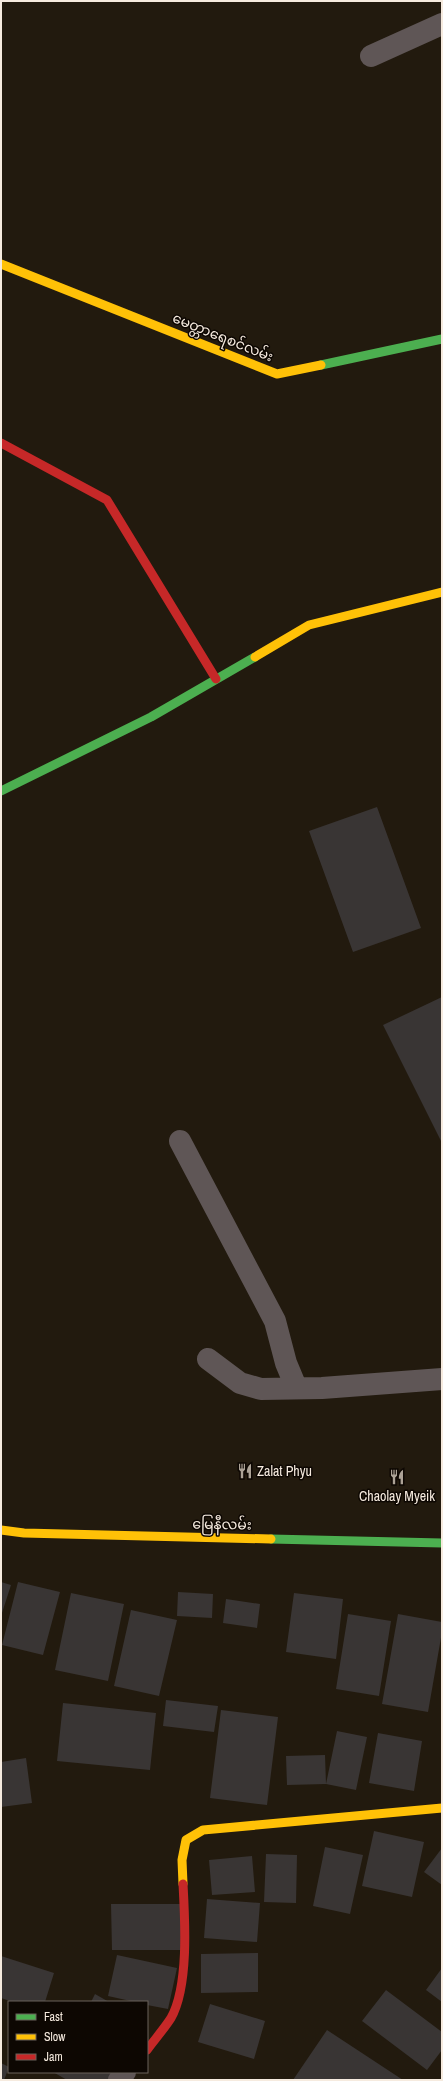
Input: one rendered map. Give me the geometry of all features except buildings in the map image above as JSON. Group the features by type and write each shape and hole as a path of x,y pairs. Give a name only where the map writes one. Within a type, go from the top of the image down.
{"street":[{"path":"371,56 442,24"},
{"name":"မေတ္တာရေစင်လမ်း","path":"1,264 277,374 442,339"},
{"path":"1,443 107,500 216,679"},
{"path":"1,790 151,717 309,625 442,592"},
{"path":"180,1141 275,1321 286,1363 296,1387"},
{"path":"208,1359 240,1383 261,1389 296,1387 322,1388 442,1379"},
{"name":"မြေနီလမ်း","path":"1,1530 24,1533 442,1543"},
{"path":"148,2049 171,2017 179,1994 184,1959 184,1895 182,1860 186,1840 203,1830 442,1808"}],"traffic: fast":[{"path":"321,365 442,339"},
{"path":"1,791 151,717 255,657"},
{"path":"271,1539 442,1543"}],"traffic: slow":[{"path":"1,264 277,374 321,365"},
{"path":"255,657 309,625 442,592"},
{"path":"1,1530 24,1533 271,1539"},
{"path":"183,1884 182,1860 186,1840 203,1830 442,1808"}],"traffic: jam":[{"path":"1,443 107,500 216,679"},
{"path":"148,2049 171,2018 177,2005 181,1989 185,1934 183,1884"}],"place":[{"name":"Zalat Phyu","path":"245,1471"},
{"name":"Chaolay Myeik","path":"397,1477"}]}
